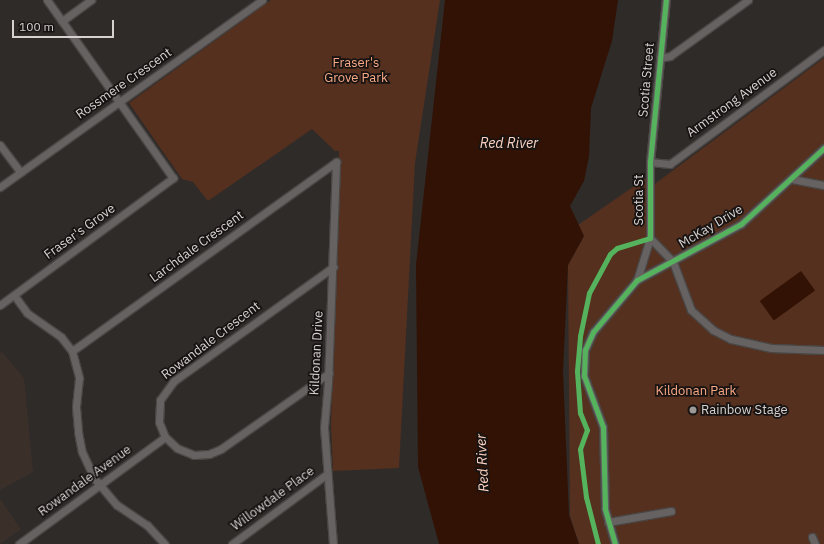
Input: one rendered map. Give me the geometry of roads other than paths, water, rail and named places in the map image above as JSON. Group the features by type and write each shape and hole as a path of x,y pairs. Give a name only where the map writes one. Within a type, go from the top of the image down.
{"street":[{"path":"48,0 120,102"},
{"path":"62,20 91,0"},
{"name":"Rossmere Crescent","path":"0,187 262,0"},
{"name":"Scotia Street","path":"650,162 666,0"},
{"path":"660,58 670,56 748,0"},
{"name":"Armstrong Avenue","path":"650,162 670,164 824,50"},
{"name":"Fraser's Grove","path":"0,305 173,178 120,102"},
{"path":"0,145 20,172"},
{"name":"McKay Drive","path":"637,280 674,262 741,224 792,179 824,148"},
{"name":"Kildonan Drive","path":"333,544 324,428 333,267 336,162"},
{"name":"Larchdale Crescent","path":"72,351 336,162"},
{"name":"Scotia St","path":"637,280 650,238 650,162"},
{"path":"792,179 824,185"},
{"name":"Scotia St","path":"650,238 674,262"},
{"path":"674,262 691,310 713,330 731,339 771,348 824,350"},
{"name":"Rowandale Crescent","path":"165,437 159,422 158,405 169,385 333,267"},
{"path":"615,544 608,522 604,433 586,384 583,360 593,332 637,280"},
{"path":"14,295 27,313 57,333 72,351 80,378 76,407 78,432 82,452 100,486 117,505 147,525 165,544"},
{"path":"165,437 177,448 187,452 203,455 214,452 328,373"},
{"name":"Rowandale Avenue","path":"19,544 165,437"},
{"name":"Willowdale Place","path":"232,544 327,474"},
{"path":"608,522 671,511"}],"water":[{"name":"Red River","path":"445,0 618,0 612,41 591,108 589,156 584,181 570,206 584,236 568,265 563,372 569,515 579,544 439,544 418,467 416,265"},
{"path":"801,271 815,290 774,320 760,301"}],"place":[{"name":"Rainbow Stage","path":"693,410"}],"park label":[{"name":"Fraser's Grove Park","path":"356,72"},
{"name":"Kildonan Park","path":"696,391"}]}
